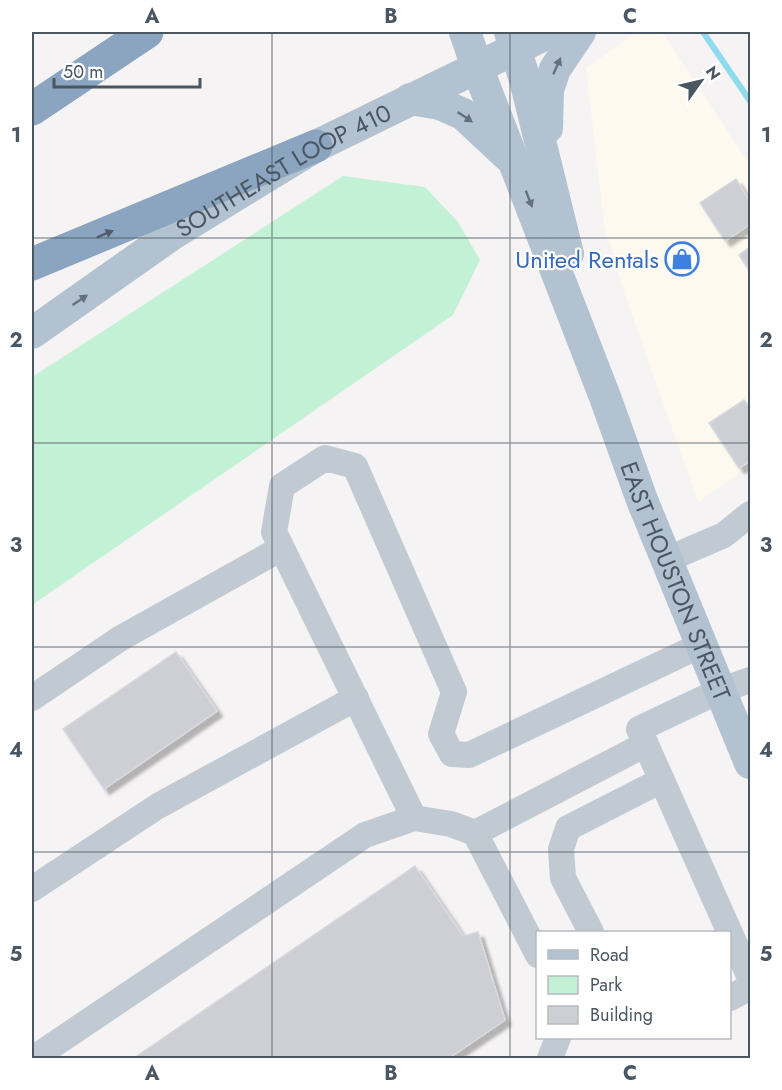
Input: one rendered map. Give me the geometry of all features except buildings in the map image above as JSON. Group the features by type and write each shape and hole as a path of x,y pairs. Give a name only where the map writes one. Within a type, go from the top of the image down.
{"highway":[{"path":"32,109 147,32"},
{"path":"32,264 316,146"}],"main road":[{"name":"EAST HOUSTON STREET","path":"465,32 605,397 642,500 750,763"},
{"name":"SOUTHEAST LOOP 410","path":"32,333 174,233 316,146 477,66 512,40 550,32"},
{"path":"545,165 548,90 558,62 580,32"},
{"name":"EAST HOUSTON STREET","path":"512,40 525,80 605,397"},
{"path":"410,99 440,105 463,114 514,162"}],"lane":[{"path":"414,818 274,532 282,486 325,458 355,466 454,692 441,734 452,754 469,755 701,645"},
{"path":"666,560 724,535 750,514"},
{"path":"32,698 122,638 282,548"},
{"path":"729,931 639,729 719,691 750,680"},
{"path":"32,889 158,806 356,698"},
{"path":"475,833 646,744"},
{"path":"590,931 563,878 561,849 568,828 662,780"},
{"path":"34,1059 365,835 414,818 451,824 475,833 536,954"},
{"path":"731,935 750,978"},
{"path":"731,997 750,987"},
{"path":"550,1059 558,1039"}],"shaded area":[{"name":"United Rentals","path":"637,32 662,32 750,165 750,466 698,502 625,295 604,224 586,68"}],"green space":[{"path":"343,176 425,187 458,222 480,260 453,315 32,605 32,377"}],"waterway":[{"path":"703,32 750,101"}],"place":[{"name":"United Rentals","path":"682,259"}]}
